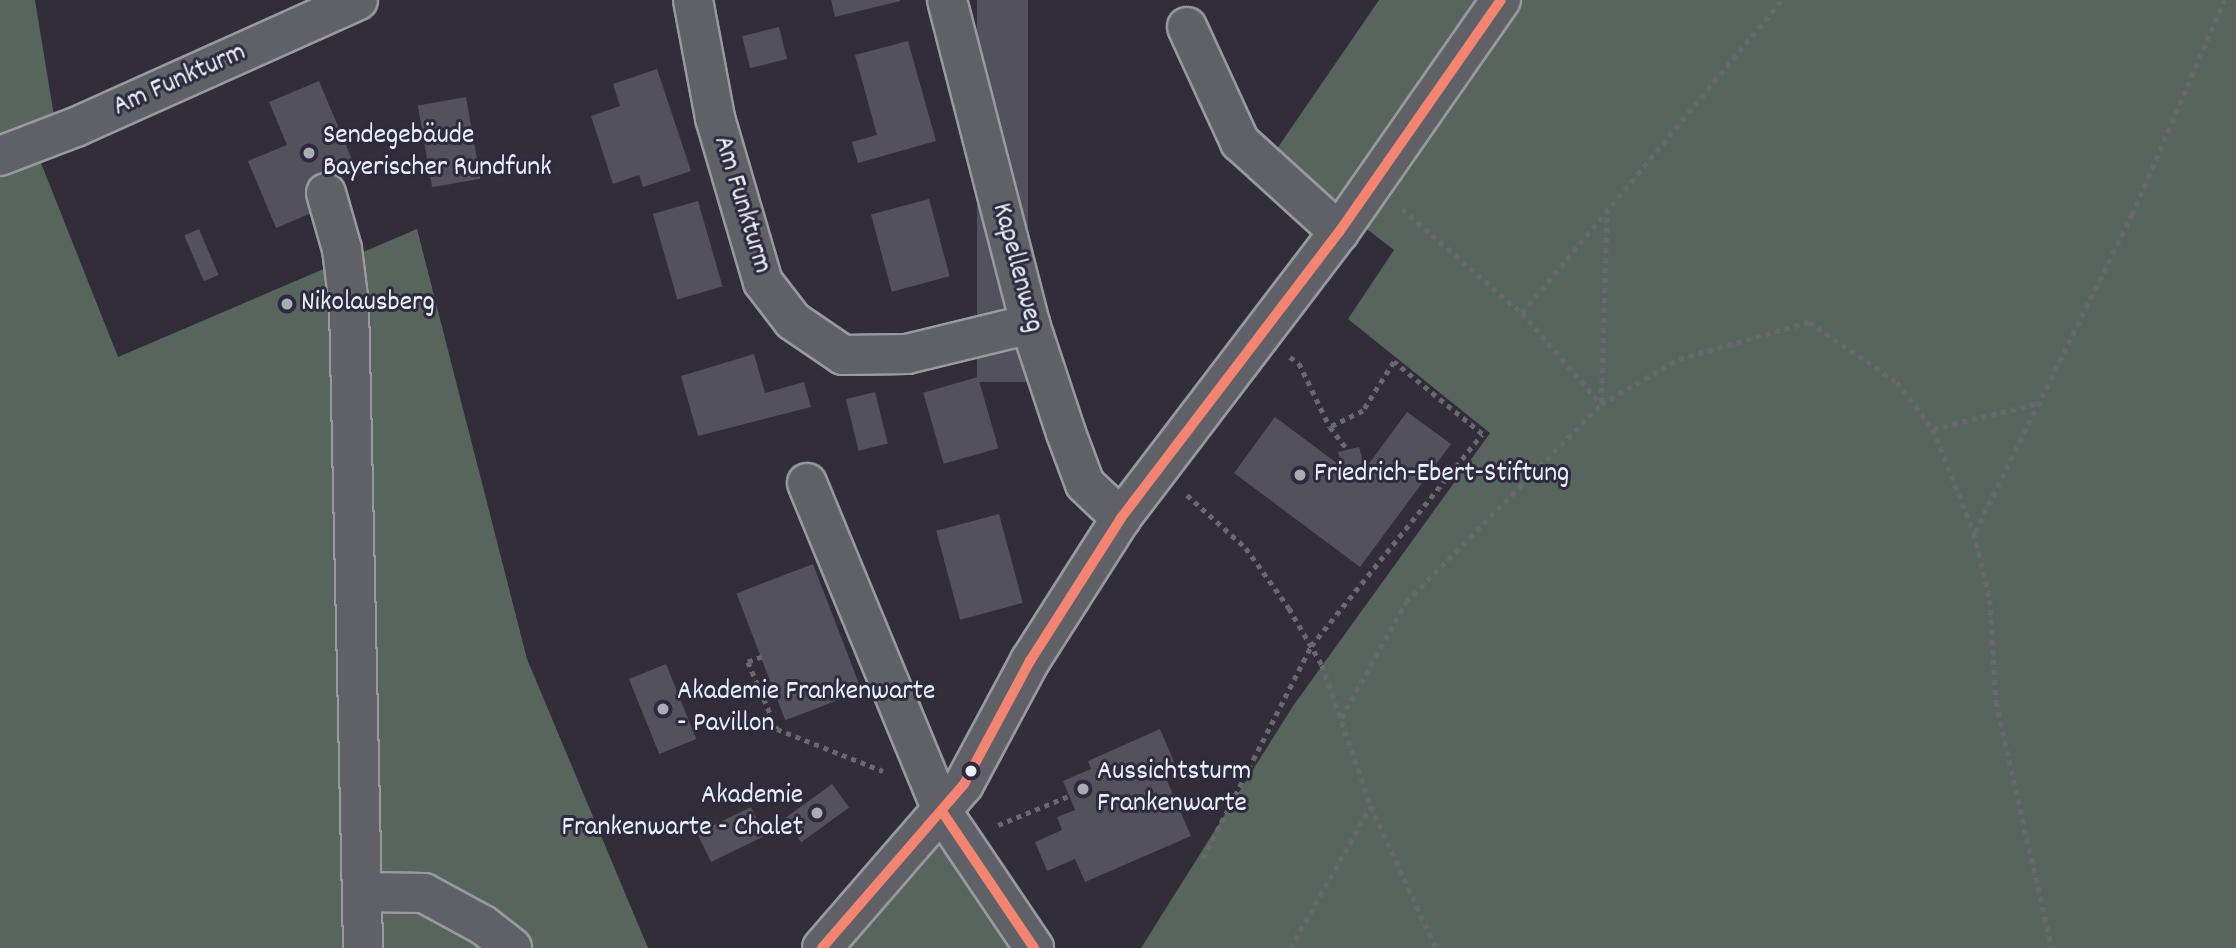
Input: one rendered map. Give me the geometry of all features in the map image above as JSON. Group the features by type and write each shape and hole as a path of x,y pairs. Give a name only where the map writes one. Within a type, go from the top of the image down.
{"street":[{"name":"Am Funkturm","path":"0,156 76,127 358,0"},
{"name":"Am Funkturm","path":"693,0 715,118 762,282 793,321 843,355 907,354 1030,324"},
{"name":"Kapellenweg","path":"947,0 1030,324 1085,484 1121,518"},
{"path":"822,948 945,814 1030,661 1121,518 1163,468 1339,232 1501,0"},
{"path":"1187,27 1240,142 1339,232"},
{"path":"326,193 342,249 349,305 363,948"},
{"path":"807,483 945,814 1034,948"},
{"path":"362,892 424,893 483,925 512,948"}],"path":[{"path":"1522,313 1782,0"},
{"path":"1974,533 2041,403 2132,215 2224,0"},
{"path":"1373,184 1522,313 1601,404"},
{"path":"1601,404 1607,211"},
{"path":"1341,718 1406,602 1601,404 1679,359 1809,322 1897,382 1933,429 1974,533 1990,600 1996,702 2052,948"},
{"path":"1260,337 1299,363 1330,427 1348,450"},
{"path":"1203,858 1311,646 1482,434 1394,362 1363,411 1330,427"},
{"path":"1933,429 2041,403"},
{"path":"1163,468 1246,548 1311,646 1341,718 1371,806 1436,948"},
{"path":"762,657 748,663 777,729 945,814 1071,795"},
{"path":"1290,948 1371,806"}],"shaded area":[{"path":"0,0 35,0 54,116 0,135"},
{"path":"1379,0 2236,0 2236,948 1141,948 1293,706 1490,433 1348,319 1394,250 1272,156"},
{"path":"39,158 118,357 417,229 527,659 648,948 0,948 0,171"},
{"path":"941,836 1026,948 840,948"}],"building":[{"path":"831,0 900,0 900,1 835,17"},
{"path":"977,0 1028,0 1028,382 977,382"},
{"path":"779,27 787,59 750,68 742,36"},
{"path":"908,41 936,141 858,163 852,142 877,135 855,55"},
{"path":"657,69 691,171 643,187 639,175 613,184 591,116 620,106 613,84"},
{"name":"Sendegebäude Bayerischer Rundfunk","path":"319,81 353,162 314,178 326,207 276,228 248,161 287,145 269,102"},
{"path":"466,97 480,179 432,187 418,106"},
{"path":"929,199 950,276 892,292 871,215"},
{"path":"698,201 723,287 677,300 653,214"},
{"path":"199,229 219,275 204,281 184,235"},
{"path":"754,354 765,393 804,382 811,407 698,436 681,376"},
{"path":"978,377 998,448 944,464 923,393"},
{"path":"875,392 888,443 859,451 846,399"},
{"path":"1407,412 1451,444 1360,567 1234,473 1275,417 1342,467 1338,452 1359,447 1365,469"},
{"path":"999,514 1023,603 960,620 936,531"},
{"path":"813,564 862,691 785,720 736,593"},
{"name":"Akademie Frankenwarte - Pavillon","path":"666,664 696,739 659,754 629,679"},
{"path":"1160,729 1175,764 1162,769 1191,836 1085,882 1075,859 1047,871 1035,842 1062,830 1057,817 1075,810 1063,781 1091,769 1088,761"},
{"name":"Akademie Frankenwarte - Chalet","path":"832,784 849,807 801,842 784,819"},
{"path":"751,807 765,836 711,862 697,833"}],"transit line":[{"path":"822,948 964,784 1030,661 1121,518 1339,232 1501,0"},
{"path":"943,813 1034,948"}],"place":[{"name":"Sendegebäude Bayerischer Rundfunk","path":"309,153"},
{"name":"Nikolausberg","path":"287,304"},
{"name":"Friedrich-Ebert-Stiftung","path":"1300,475"},
{"name":"Akademie Frankenwarte - Pavillon","path":"663,709"},
{"name":"Aussichtsturm Frankenwarte","path":"1083,789"},
{"name":"Akademie Frankenwarte - Chalet","path":"817,813"}]}
